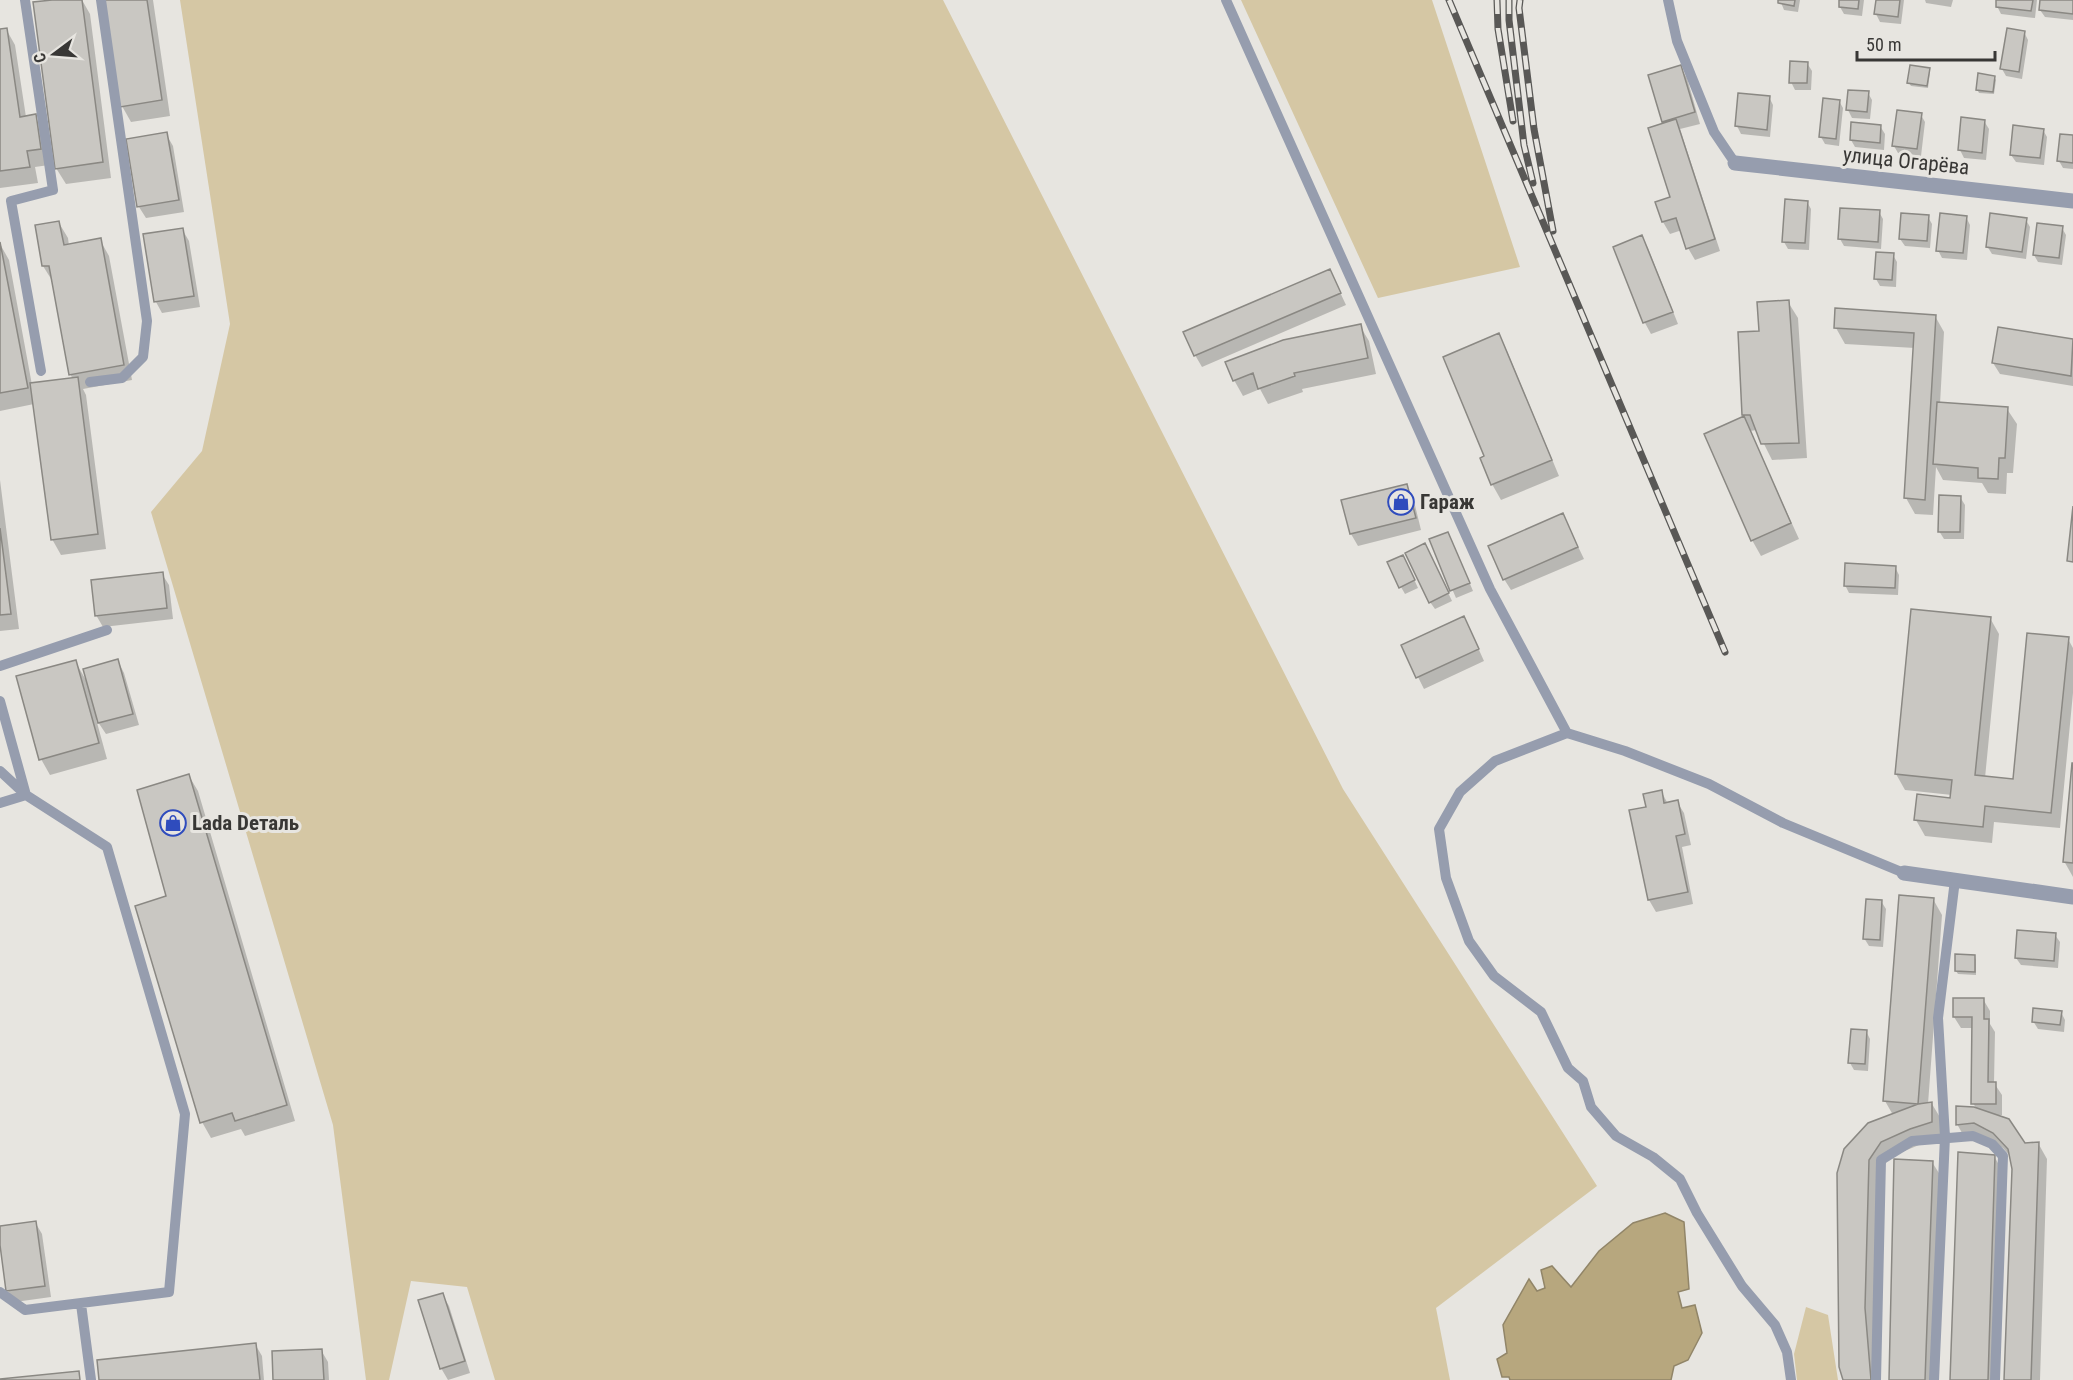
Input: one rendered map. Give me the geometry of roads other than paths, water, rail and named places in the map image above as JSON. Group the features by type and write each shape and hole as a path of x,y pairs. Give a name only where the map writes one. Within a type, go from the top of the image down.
{"street":[{"name":"улица Огарёва","path":"1735,163 2073,201"},
{"path":"1904,873 2073,897"}],"lane":[{"path":"25,0 52,190 11,201 41,371"},
{"path":"90,382 122,378 143,357 147,321 101,0"},
{"path":"1226,0 1490,589 1567,733"},
{"path":"1668,0 1681,52 1714,132 1735,163"},
{"path":"0,666 107,630"},
{"path":"0,701 26,795"},
{"path":"1791,1380 1787,1352 1775,1325 1742,1286 1697,1213 1680,1179 1653,1157 1616,1136 1591,1107 1583,1081 1568,1068 1541,1012 1494,976 1469,941 1446,878 1439,829 1460,792 1495,761 1567,733 1625,751 1709,784 1783,823 1904,873"},
{"path":"0,771 26,795 107,847 185,1114 169,1292 25,1310 0,1292"},
{"path":"0,803 26,795"},
{"path":"1934,1380 1945,1137 1938,1018 1955,880"},
{"path":"1876,1380 1881,1160 1912,1142 1973,1136 1992,1144 2003,1156 1995,1380"},
{"path":"81,1304 91,1380"}],"railway":[{"path":"1449,0 1725,652"},
{"path":"1497,0 1498,29 1513,121"},
{"path":"1509,0 1509,20 1524,145 1533,183"},
{"path":"1520,0 1519,8 1534,129 1553,231"}],"place":[{"name":"Гараж","path":"1401,502"},
{"name":"Lada Dеталь","path":"173,823"}]}
